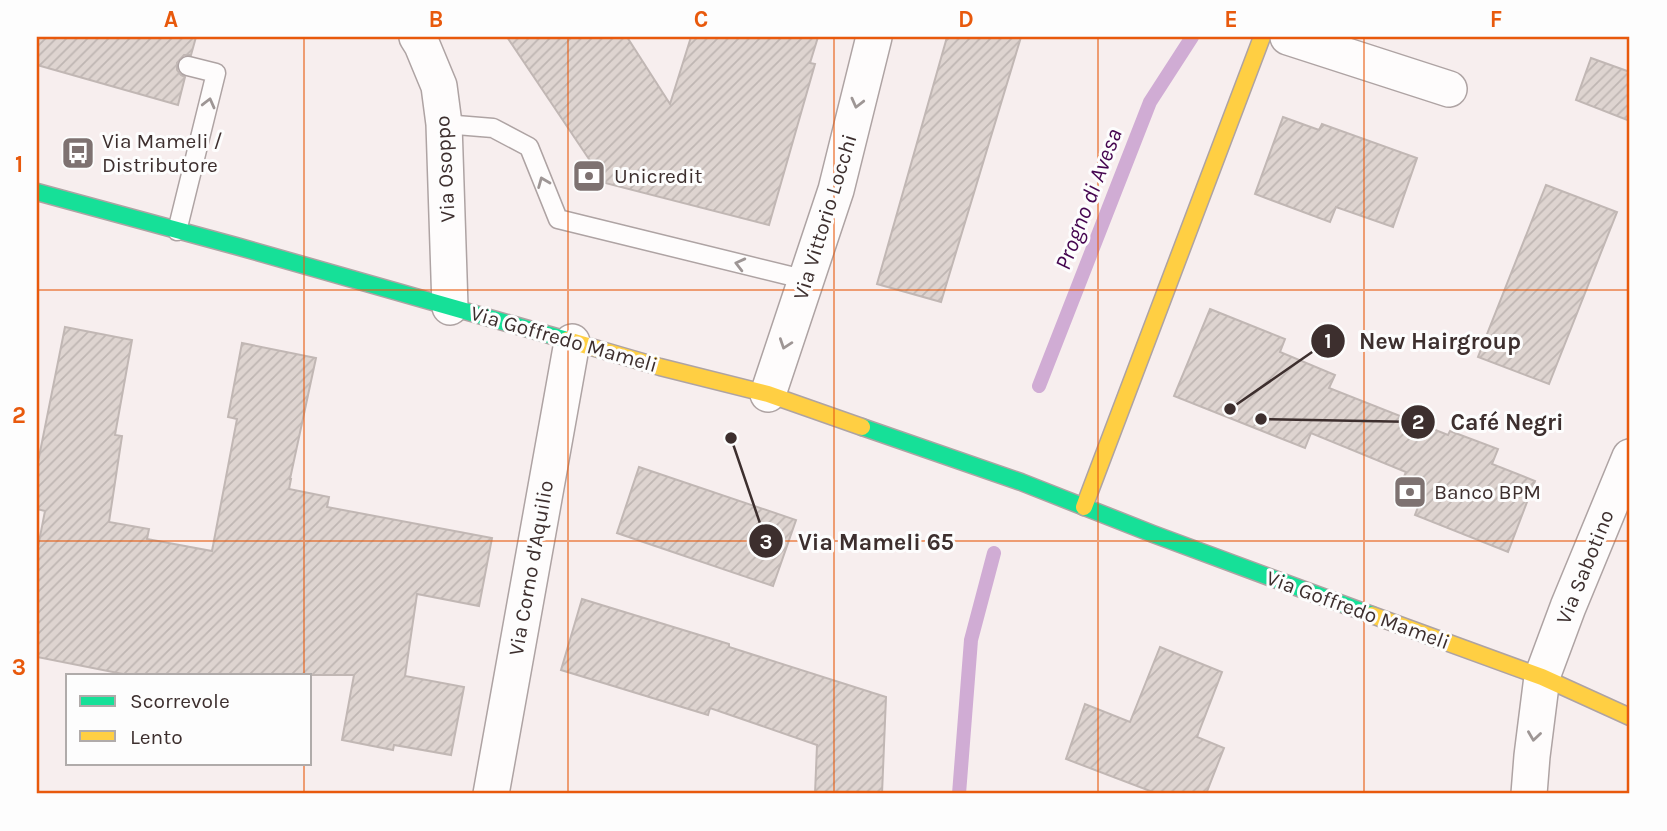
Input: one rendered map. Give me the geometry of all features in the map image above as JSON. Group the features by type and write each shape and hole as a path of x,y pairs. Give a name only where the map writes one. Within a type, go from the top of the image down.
{"main road":[{"path":"1084,508 1262,37"},
{"name":"Via Goffredo Mameli","path":"37,192 660,367 768,394 1008,478 1542,677 1630,717"}],"street":[{"name":"Via Osoppo","path":"417,37 439,86 444,124 450,307"},
{"name":"Via Vittorio Locchi","path":"768,394 836,190 874,37"},
{"path":"1288,37 1449,89"},
{"name":"Via Corno d'Aquilio","path":"491,794 572,342"},
{"name":"Via Sabotino","path":"1529,794 1542,677 1630,457"}],"lane":[{"path":"177,231 216,73 188,66"},
{"path":"444,124 493,128 529,147 558,219 807,280"}],"building":[{"path":"37,37 196,37 191,55 184,55 177,63 177,70 185,77 178,105 37,65"},
{"path":"507,37 627,37 670,104 691,37 818,37 810,63 815,64 769,225 605,183"},
{"path":"947,37 1021,37 941,302 877,284"},
{"path":"1591,58 1630,72 1630,121 1576,100"},
{"path":"1283,117 1319,130 1322,124 1417,158 1393,227 1336,207 1330,222 1255,194"},
{"path":"1546,185 1617,212 1549,384 1478,357"},
{"path":"1210,309 1285,339 1280,352 1335,375 1329,388 1448,435 1450,431 1498,449 1492,464 1535,481 1508,552 1415,515 1418,507 1395,498 1406,472 1311,433 1305,448 1174,396"},
{"path":"65,327 132,340 115,435 122,436 109,522 149,529 147,539 212,551 237,419 228,417 242,343 316,358 289,489 329,497 327,507 492,538 479,606 417,594 405,676 464,687 451,755 394,745 393,750 342,740 354,675 123,674 37,657 37,552 45,511 37,509 37,467"},
{"path":"639,467 796,520 773,586 617,533"},
{"path":"582,599 729,644 729,647 886,697 882,794 815,794 817,745 710,708 708,715 561,670"},
{"path":"1160,647 1222,672 1197,737 1224,748 1206,794 1158,794 1066,759 1085,704 1130,722"}],"waterway":[{"name":"Progno di Avesa","path":"1039,386 1150,102 1192,37"},
{"name":"Progno di Avesa","path":"959,794 971,640 994,553"}],"traffic: fast":[{"path":"37,192 567,340"},
{"path":"862,427 1021,482 1372,615"}],"traffic: slow":[{"path":"1084,507 1262,37"},
{"path":"567,340 768,394 862,427"},
{"path":"1372,615 1542,677 1630,717"}],"place":[{"name":"Via Mameli / Distributore","path":"78,153"},
{"name":"Unicredit","path":"589,176"},
{"name":"New Hairgroup","path":"1230,409"},
{"name":"Café Negri","path":"1261,419"},
{"name":"Via Mameli 65","path":"731,438"},
{"name":"Banco BPM","path":"1410,492"}]}
